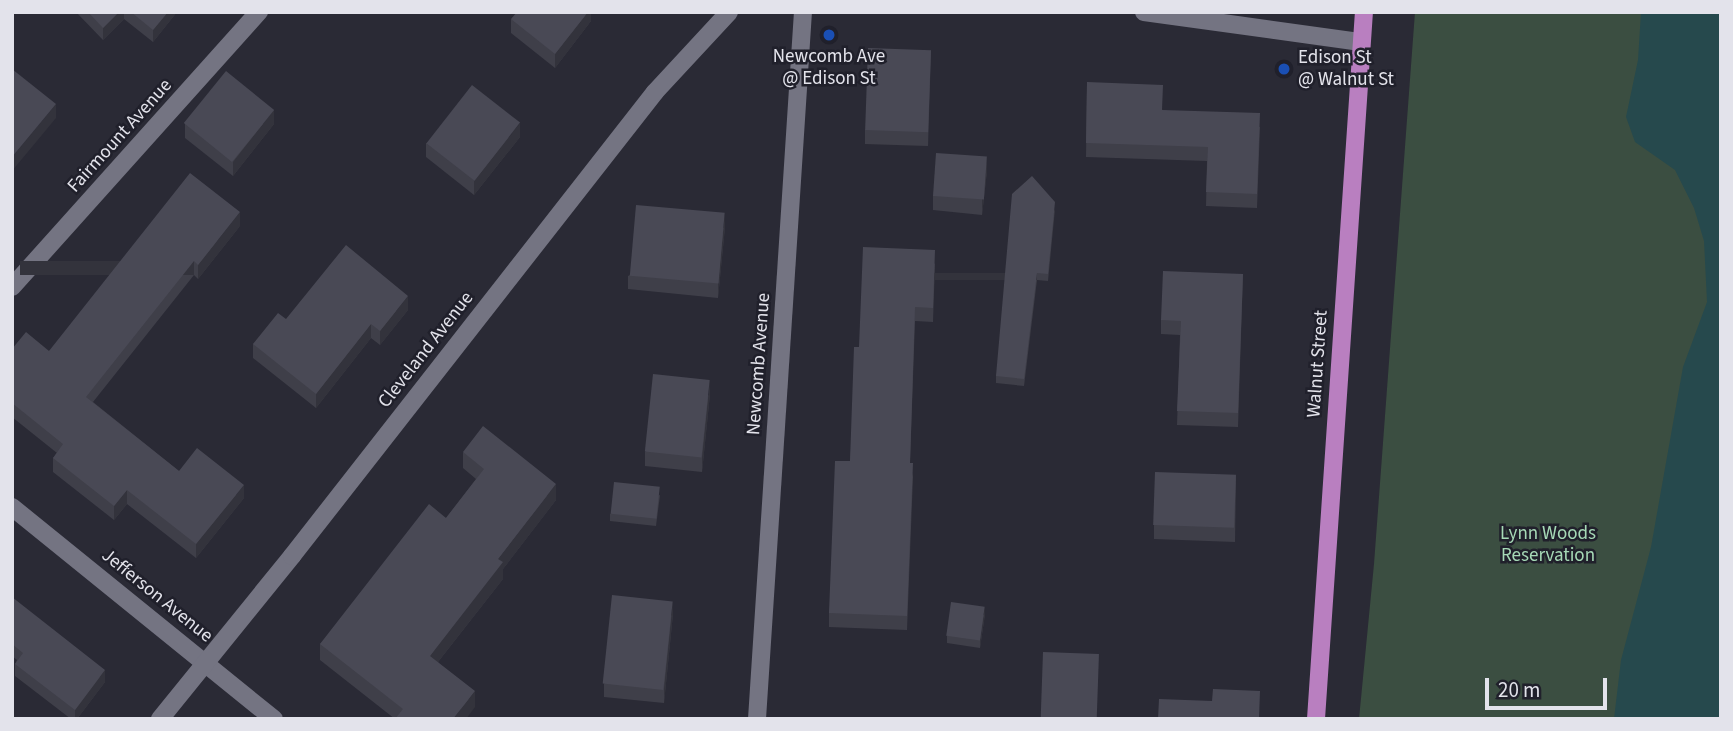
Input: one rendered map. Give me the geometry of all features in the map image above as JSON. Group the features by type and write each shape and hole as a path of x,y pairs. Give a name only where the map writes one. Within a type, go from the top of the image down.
{"main road":[{"name":"Walnut Street","path":"1316,719 1364,12"}],"street":[{"name":"Fairmount Avenue","path":"12,287 259,12"},
{"name":"Cleveland Avenue","path":"160,719 655,92 729,12"},
{"name":"Newcomb Avenue","path":"757,719 803,12"},
{"path":"1144,12 1362,42"},
{"name":"Jefferson Avenue","path":"12,507 274,719"}],"green space":[{"name":"Lynn Woods Reservation","path":"1415,12 1721,12 1721,719 1359,719 1374,564"}],"shaded area":[{"path":"1641,12 1721,12 1721,719 1614,719 1621,660 1651,547 1683,367 1707,302 1704,241 1694,208 1675,170 1635,142 1626,117 1638,60"}],"building":[{"path":"88,12 119,12 103,28"},
{"path":"131,12 168,12 153,30"},
{"path":"517,12 588,12 555,54 511,19"},
{"path":"868,48 931,50 928,132 865,130"},
{"path":"12,69 56,104 12,157"},
{"path":"226,71 274,110 232,162 184,123"},
{"path":"1087,82 1163,85 1162,110 1260,113 1257,194 1206,192 1208,147 1086,143"},
{"path":"472,85 520,123 475,181 426,143"},
{"path":"936,153 987,157 984,199 933,196"},
{"path":"190,173 240,212 198,265 194,261 86,397 179,471 197,448 244,485 196,544 127,490 114,506 53,458 63,444 12,403 12,349 26,332 49,351"},
{"path":"1032,176 1055,202 1048,274 1037,273 1024,379 996,376 1012,194"},
{"path":"636,205 725,213 718,283 630,276"},
{"path":"346,245 408,296 380,331 371,324 316,394 253,344 278,313 286,319"},
{"path":"863,247 935,250 933,308 915,307 907,616 829,613 835,461 850,461 854,347 859,347"},
{"path":"1163,271 1243,274 1238,413 1177,411 1181,321 1161,320"},
{"path":"653,374 710,380 702,458 645,452"},
{"path":"483,426 556,484 498,559 503,562 430,656 475,691 453,719 395,719 403,709 320,644 429,504 446,518 484,469 463,452"},
{"path":"1155,472 1236,475 1234,528 1153,525"},
{"path":"614,482 660,487 656,519 611,514"},
{"path":"612,595 673,601 663,690 603,684"},
{"path":"12,597 105,670 75,710 15,664 23,653 12,644"},
{"path":"951,602 985,607 980,640 946,636"},
{"path":"1043,652 1099,654 1097,719 1041,719"},
{"path":"1213,689 1260,691 1259,719 1158,719 1159,699 1212,701"}],"place":[{"name":"Newcomb Ave @ Edison St","path":"829,35"},
{"name":"Edison St @ Walnut St","path":"1284,69"}]}
